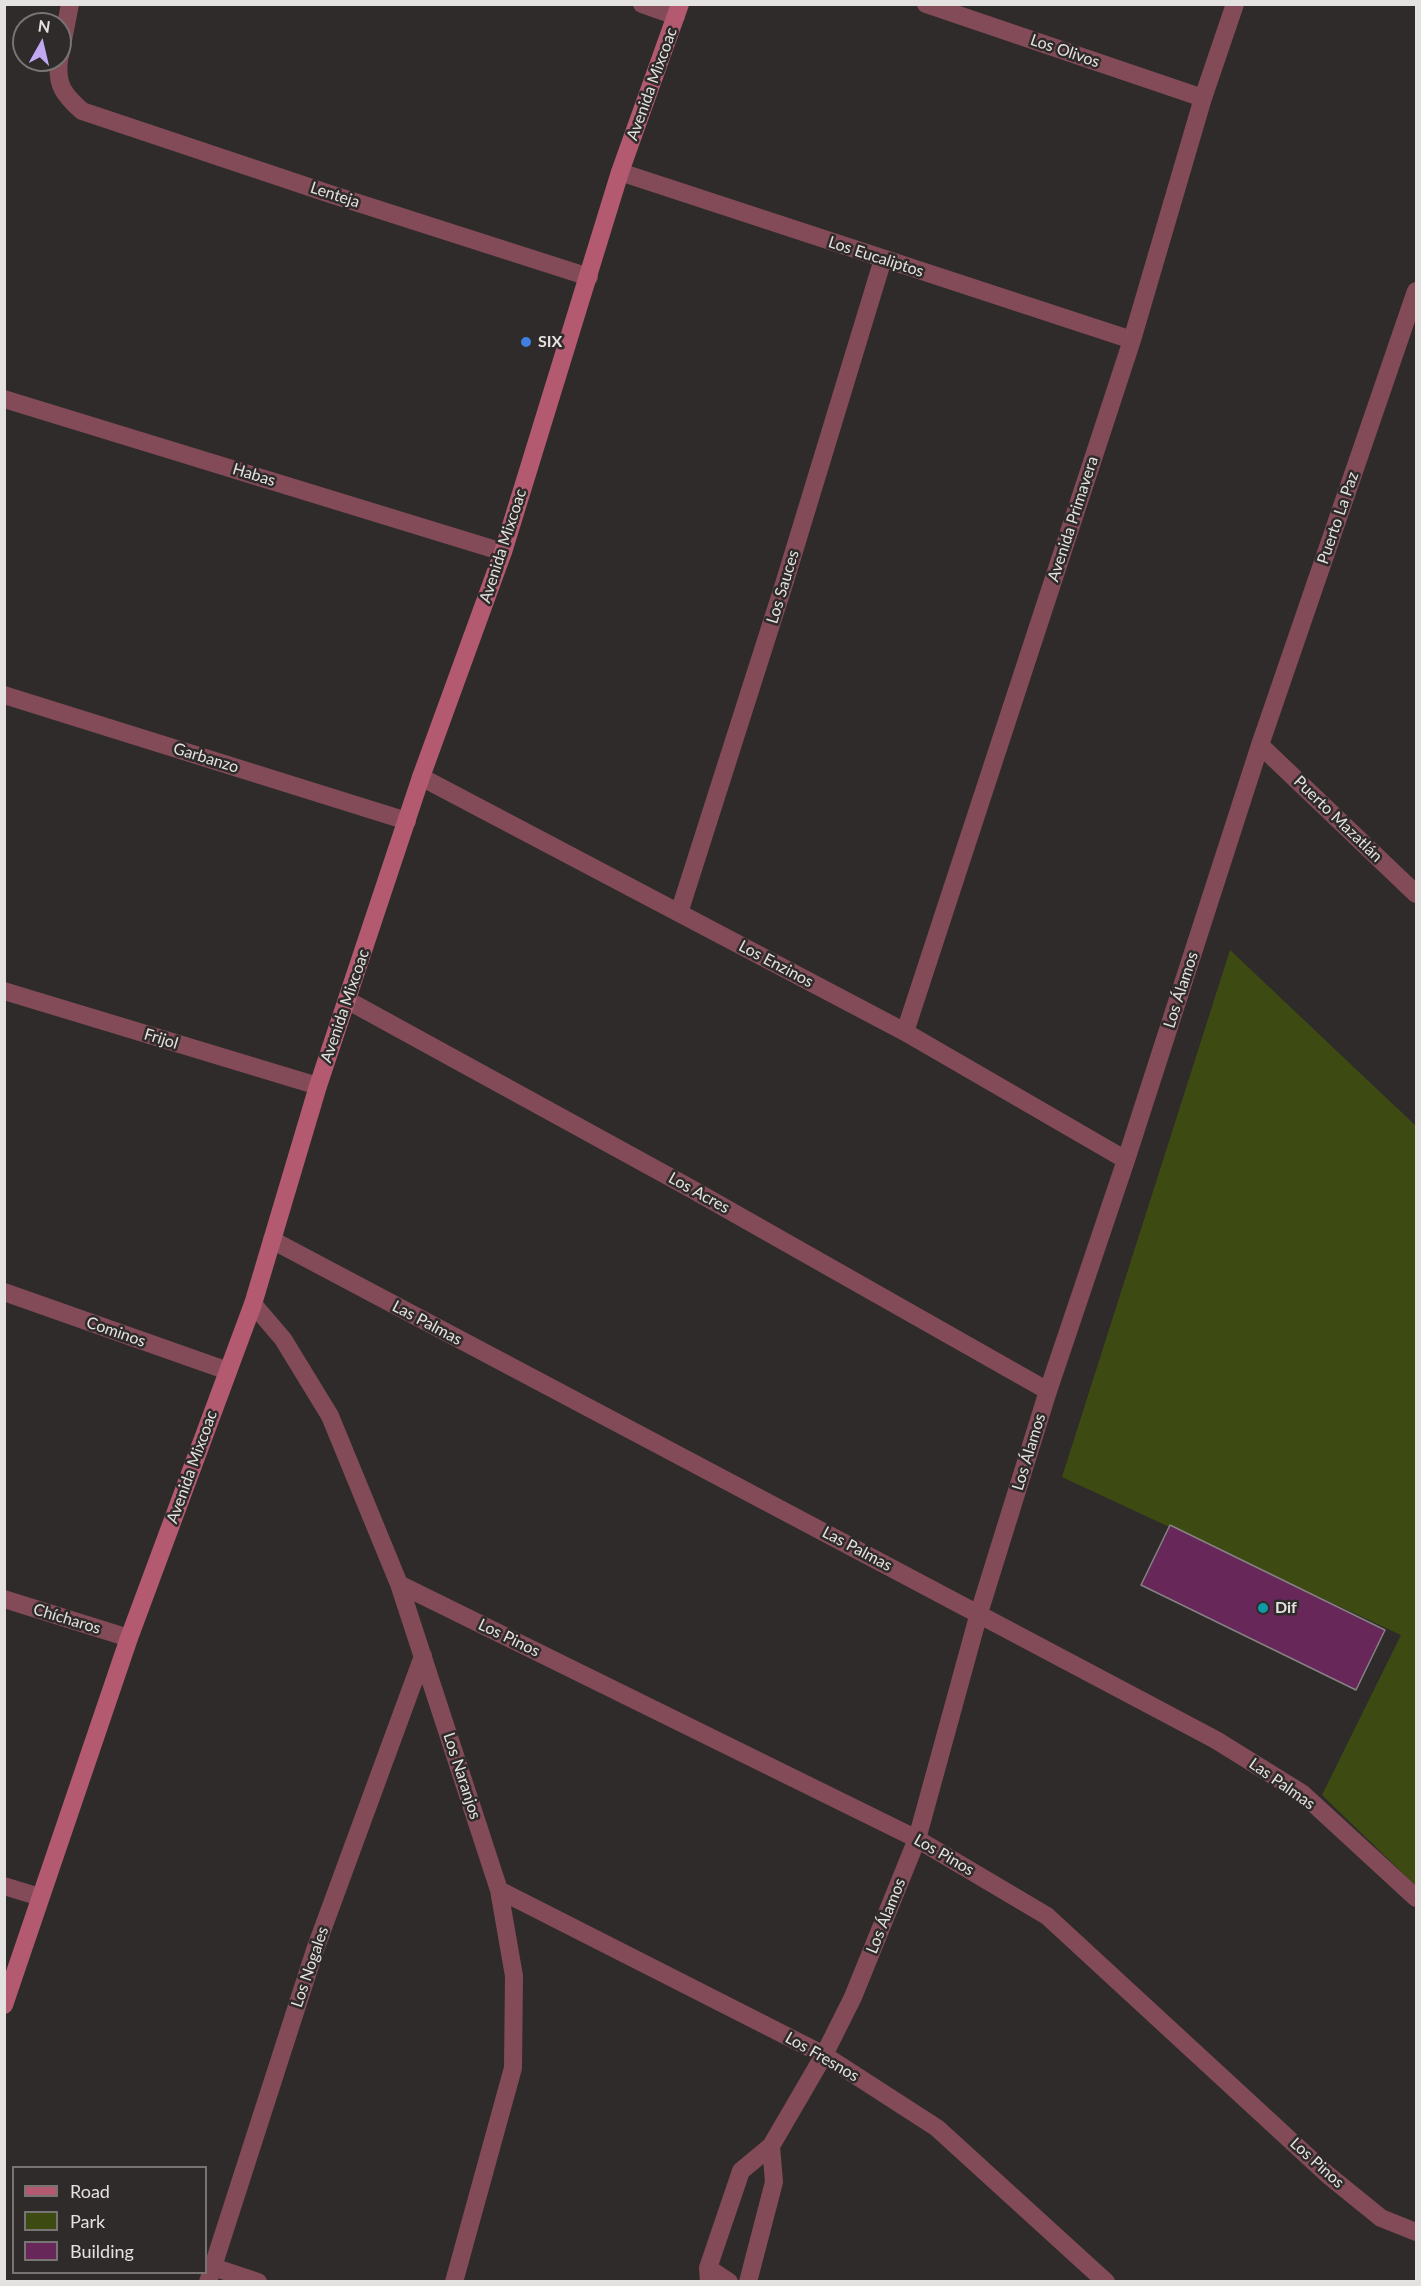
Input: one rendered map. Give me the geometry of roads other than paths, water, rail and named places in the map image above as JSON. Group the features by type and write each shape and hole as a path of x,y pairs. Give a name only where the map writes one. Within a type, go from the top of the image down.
{"street":[{"path":"642,4 678,10"},
{"name":"Los Olivos","path":"926,4 1203,98"},
{"name":"Avenida Primavera","path":"905,1032 1132,340 1203,98 1235,4"},
{"name":"Avenida Mixcoac","path":"4,2005 129,1638 253,1304 346,1000 421,777 502,552 621,172 678,10"},
{"name":"Lenteja","path":"60,72 60,83 66,98 82,111 589,277"},
{"name":"Los Eucaliptos","path":"621,172 1132,340"},
{"name":"Los Sauces","path":"680,913 883,259"},
{"name":"Puerto La Paz","path":"1260,745 1416,291"},
{"name":"Habas","path":"4,399 502,552"},
{"name":"Garbanzo","path":"4,695 407,822"},
{"name":"Puerto Mazatlán","path":"1260,745 1416,894"},
{"name":"Los Álamos","path":"708,2275 741,2171 771,2146 824,2055 853,1997 917,1839 979,1613 1048,1391 1126,1160 1260,745"},
{"name":"Los Enzinos","path":"421,777 905,1032 1126,1160"},
{"name":"Frijol","path":"4,991 318,1086"},
{"name":"Los Acres","path":"346,1000 688,1187 1048,1391"},
{"name":"Las Palmas","path":"272,1240 1216,1740 1303,1794 1416,1898"},
{"name":"Cominos","path":"4,1292 228,1371"},
{"name":"Los Naranjos","path":"253,1304 283,1339 330,1416 399,1584 499,1890 514,1976 513,2068 454,2282"},
{"name":"Los Pinos","path":"399,1584 917,1839 1047,1916 1328,2175 1381,2218 1416,2232"},
{"name":"Chícharos","path":"4,1599 129,1638"},
{"name":"Los Nogales","path":"210,2274 316,1947 423,1656"},
{"path":"4,1886 40,1897"},
{"name":"Los Fresnos","path":"499,1890 824,2055 937,2128 1106,2282"},
{"path":"748,2282 774,2182 771,2146"},
{"path":"210,2274 258,2282"},
{"path":"708,2275 729,2282"}],"place":[{"name":"SIX","path":"526,342"},
{"name":"Dif","path":"1263,1608"}]}
